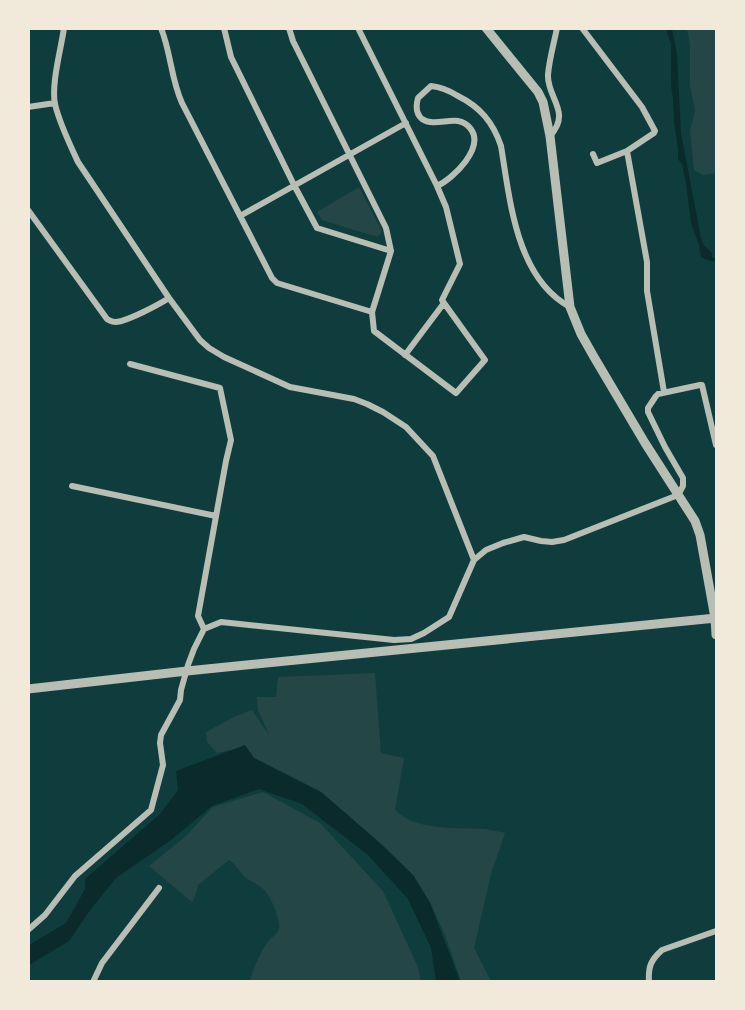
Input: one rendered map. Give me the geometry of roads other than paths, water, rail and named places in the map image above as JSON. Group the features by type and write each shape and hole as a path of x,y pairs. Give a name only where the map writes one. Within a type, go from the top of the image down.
{"street":[{"path":"64,28 55,80 55,103 69,144 78,162 169,298 200,340 224,357 290,387 354,399 383,412 406,427 433,456 474,560"},
{"path":"161,28 175,88 274,281 372,312"},
{"path":"224,28 231,57 317,228 391,251"},
{"path":"289,28 293,41 386,228 391,251 372,312 374,331 456,393 485,360 442,300 460,264 446,207 358,28"},
{"path":"486,28 538,92 543,102 550,136 570,307 594,357 695,521 700,535 716,618 717,635"},
{"path":"550,136 557,128 559,119 548,75 557,28"},
{"path":"582,28 642,107 655,131 627,151 597,163 593,154"},
{"path":"437,186 443,184 462,166 475,141 470,127 462,122 455,120 430,123 421,118 416,105 418,98 431,87 448,90 470,102 483,112 492,124 501,146 514,222 524,250 550,293 570,307"},
{"path":"28,107 55,103"},
{"path":"240,216 406,123"},
{"path":"627,151 647,262 647,291 664,392"},
{"path":"28,210 107,319 113,322 121,321 155,307 169,298"},
{"path":"405,355 444,303"},
{"path":"130,364 220,388 231,440 198,616 204,629"},
{"path":"28,930 45,915 75,876 151,810 163,765 161,735 180,700 194,649 204,629 220,622 394,640 411,639 449,617 474,560 486,550 524,537 552,542 564,540 678,495 683,486 683,478 648,412 656,396 664,392 702,386 717,445"},
{"path":"72,486 216,516"},
{"path":"28,689 716,618"},
{"path":"93,981 102,963 159,888"},
{"path":"649,981 649,967 662,950 717,931"}]}
